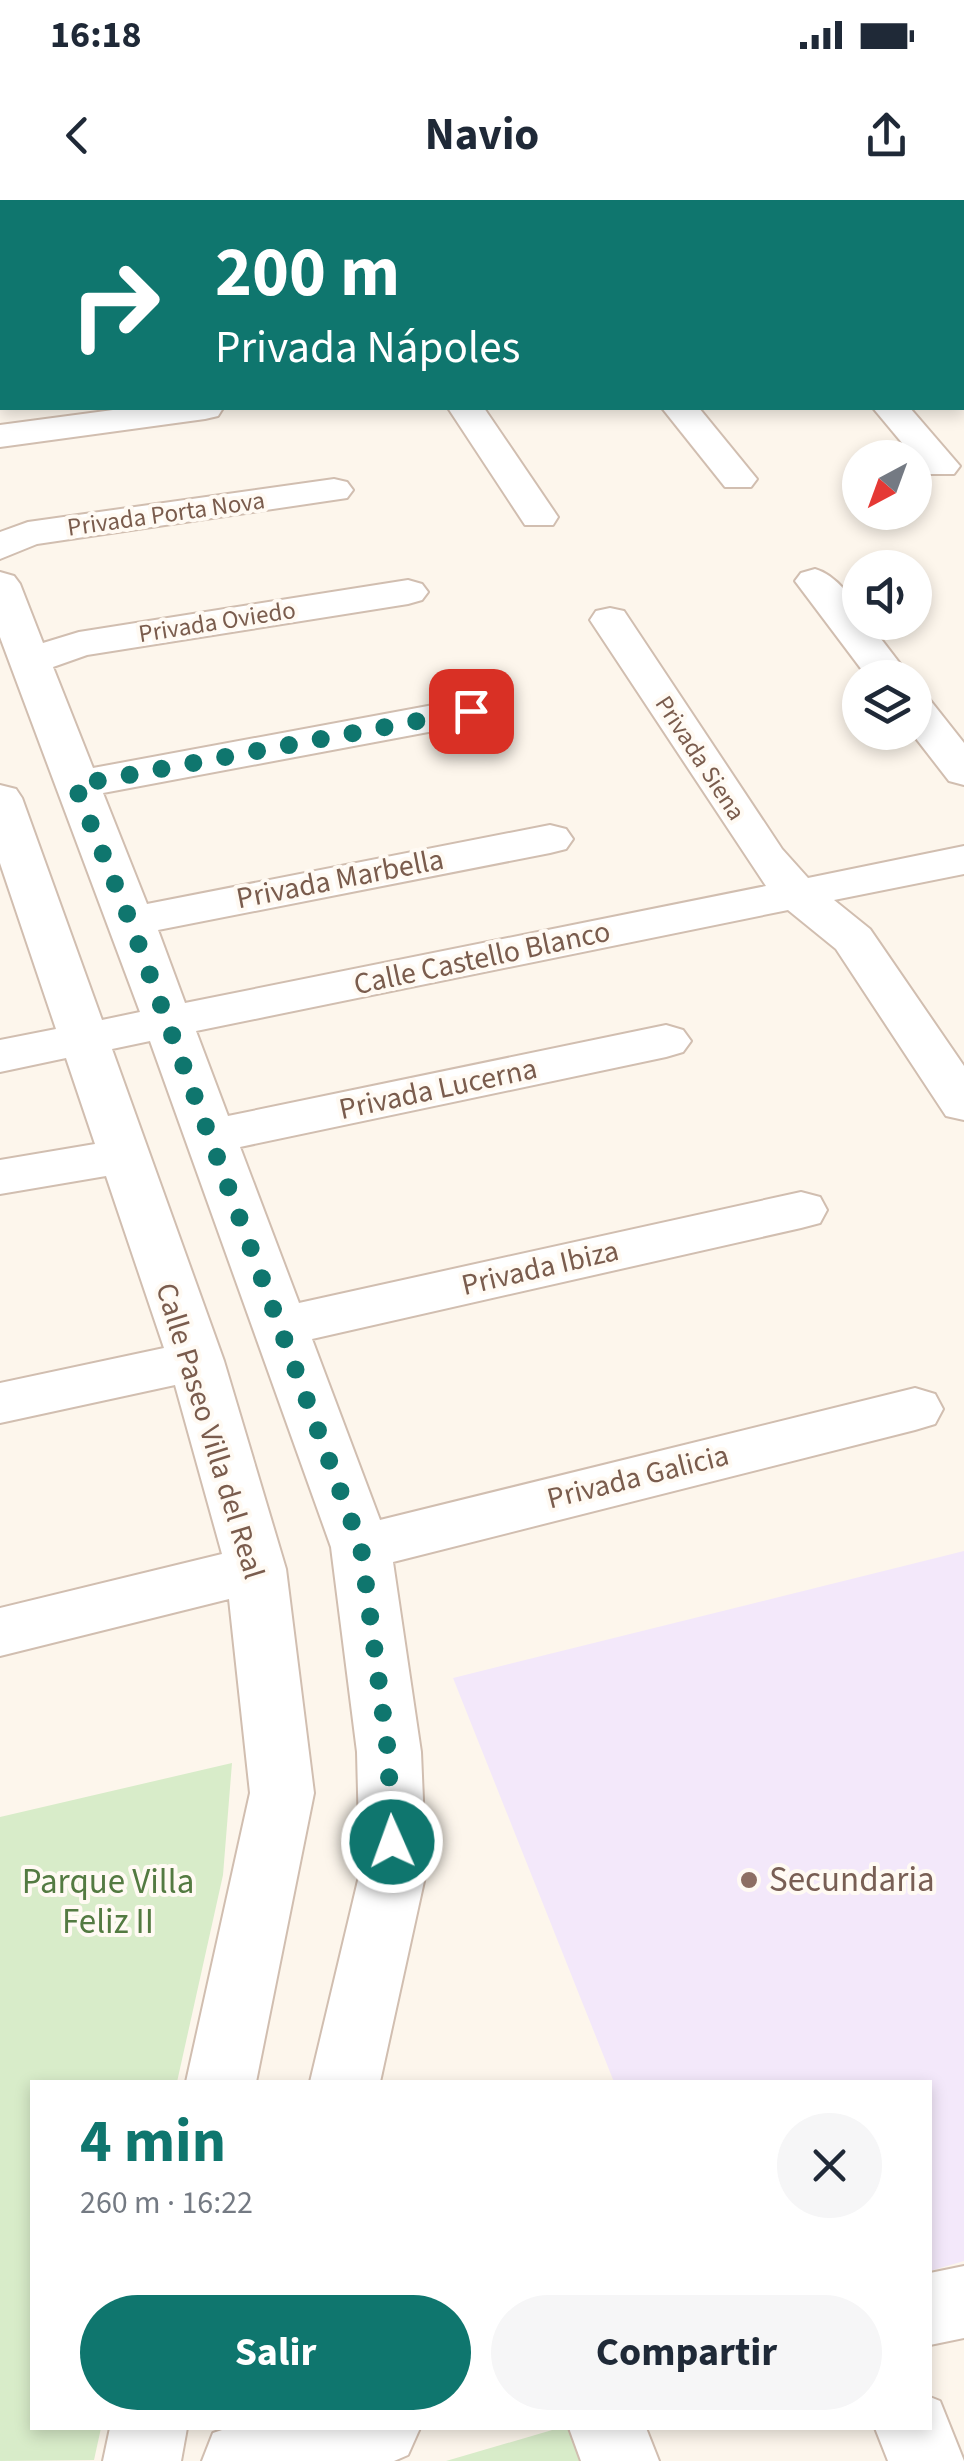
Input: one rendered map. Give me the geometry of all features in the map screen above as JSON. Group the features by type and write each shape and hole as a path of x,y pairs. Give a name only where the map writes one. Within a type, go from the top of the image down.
{"street":[{"path":"0,436 190,410"},
{"path":"467,410 540,517"},
{"path":"682,410 738,478"},
{"path":"893,410 941,466"},
{"name":"Privada Porta Nova","path":"0,547 28,534 334,490"},
{"path":"815,581 876,660"},
{"path":"0,584 130,921 361,1547 388,1752 393,1872 345,2080"},
{"name":"Privada Oviedo","path":"29,662 79,644 408,592"},
{"name":"Privada Siena","path":"610,620 765,857 796,893 853,940 964,1104"},
{"path":"75,785 471,711"},
{"path":"932,731 964,772"},
{"name":"Calle Paseo Villa del Real","path":"6,830 85,1039 122,1156 196,1361 256,1569 282,1794 222,2080"},
{"name":"Privada Marbella","path":"130,921 550,839"},
{"name":"Calle Castello Blanco","path":"0,1056 964,860"},
{"name":"Privada Lucerna","path":"209,1137 666,1041"},
{"path":"0,1177 122,1156"},
{"name":"Privada Ibiza","path":"280,1327 801,1210"},
{"path":"0,1403 196,1361"},
{"name":"Privada Galicia","path":"361,1547 915,1409"},
{"path":"0,1632 256,1569"},
{"path":"932,2309 964,2302"},
{"path":"142,2461 149,2430"},
{"path":"258,2451 370,2430"},
{"path":"609,2430 620,2461"},
{"path":"913,2430 927,2461"}],"shaded area":[{"name":"Secundaria","path":"964,1551 964,2261 932,2270 932,2080 613,2080 453,1678"}],"green space":[{"name":"Parque Villa Feliz II","path":"232,1763 223,1875 177,2080 30,2080 30,2430 101,2430 94,2460 0,2461 0,1817"},
{"path":"552,2430 618,2430 627,2461 446,2461"}],"place":[{"name":"Secundaria","path":"749,1880"}],"route":[{"path":"392,1842 388,1752 361,1547 130,921 75,785 471,711"}]}
